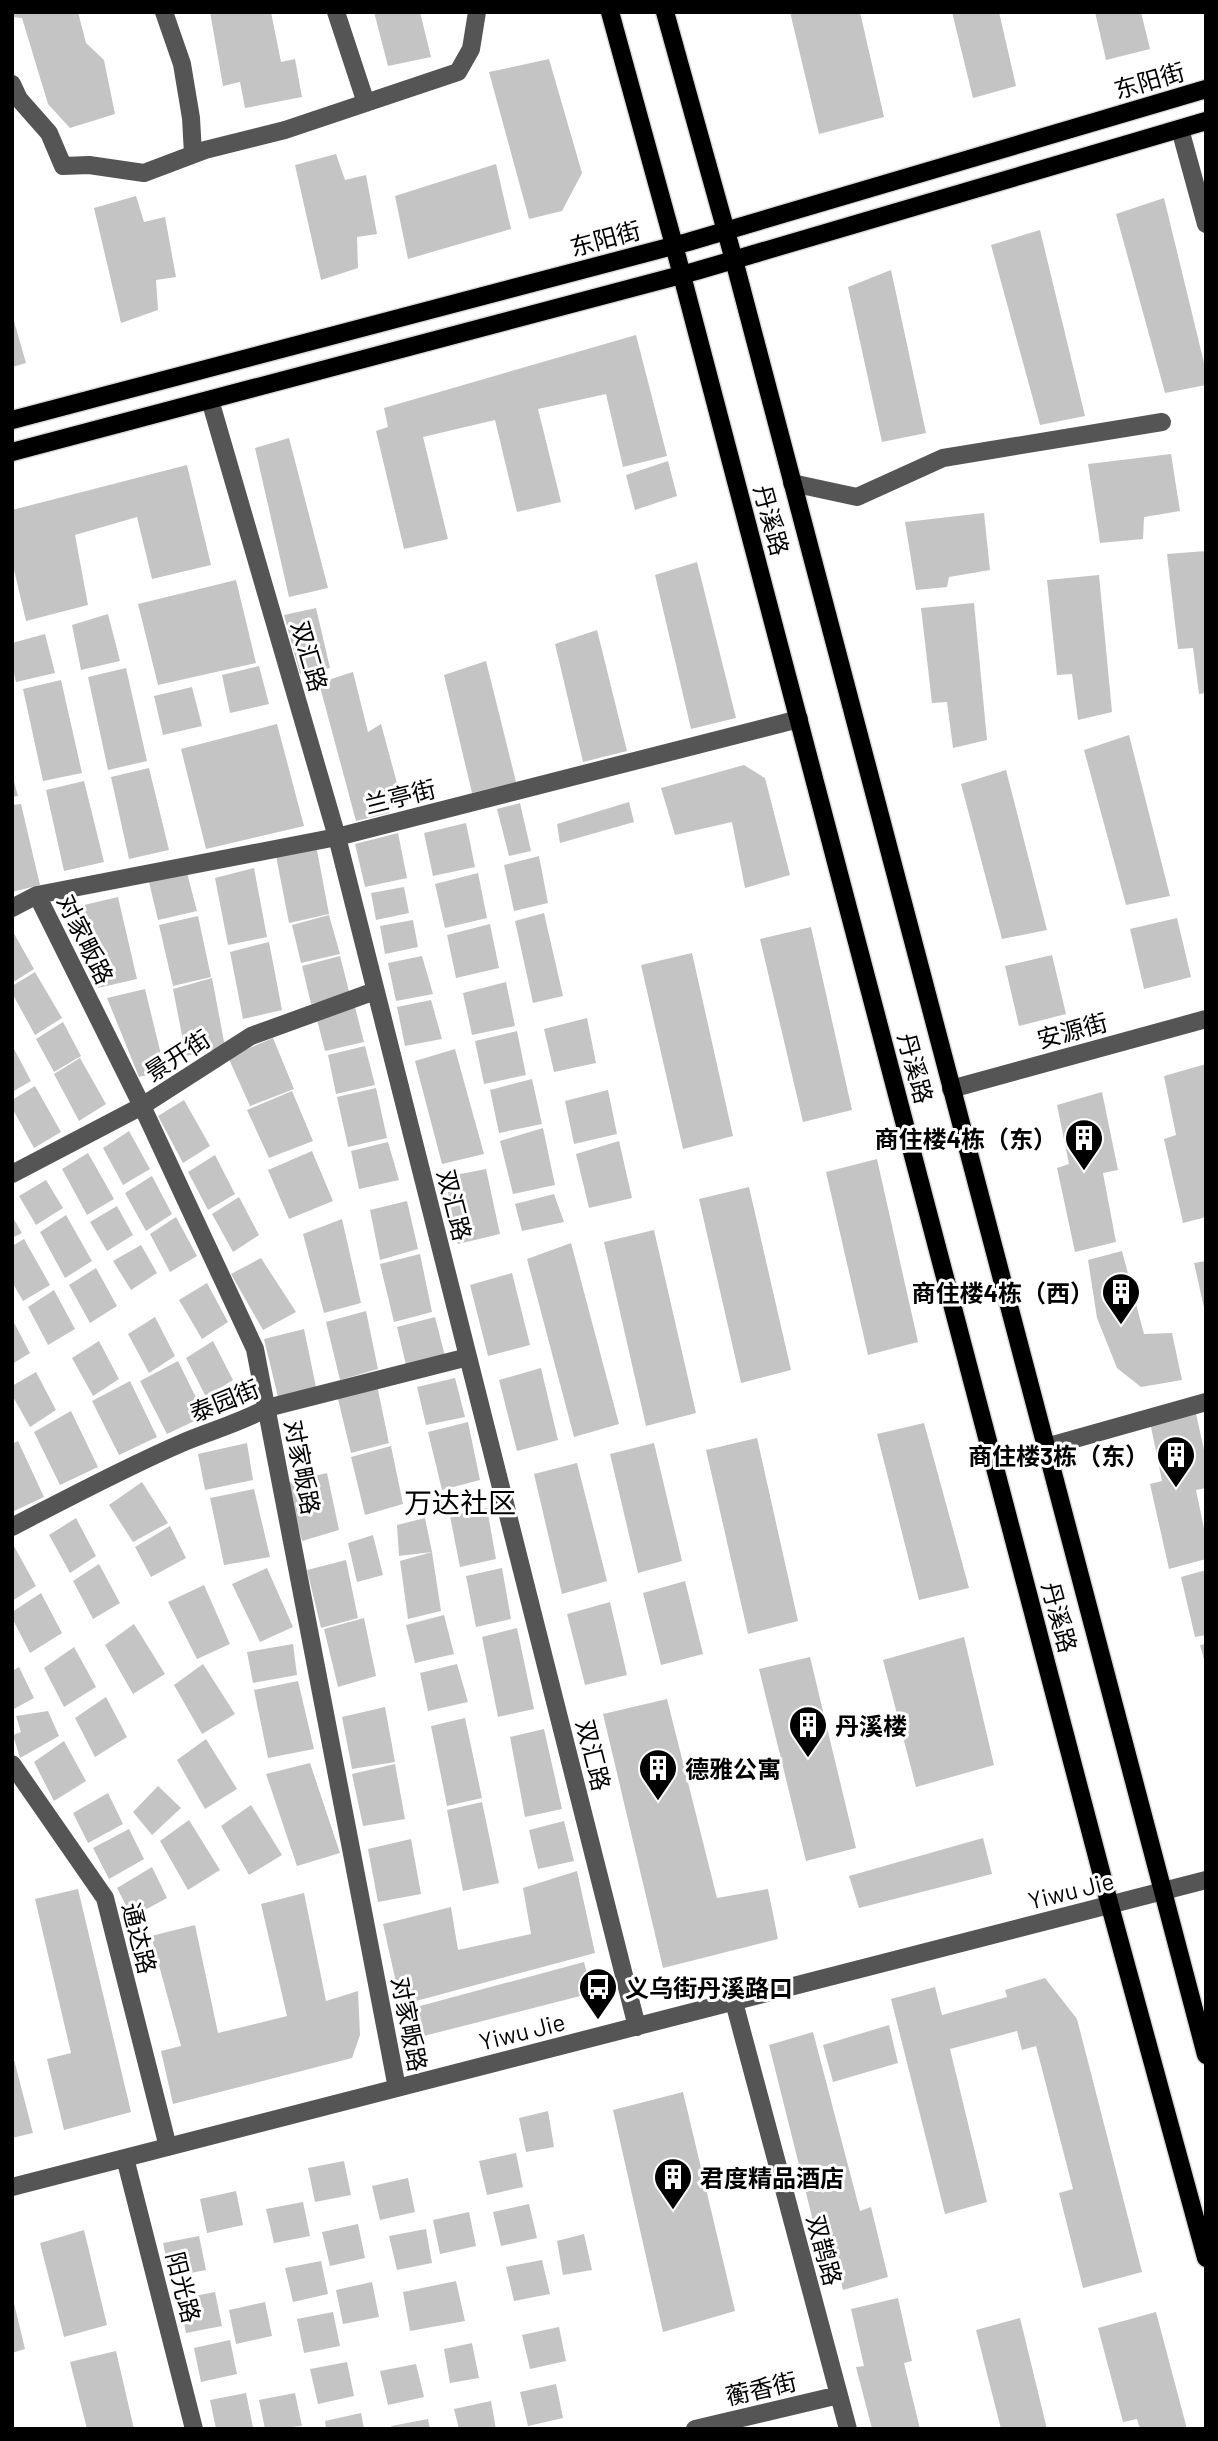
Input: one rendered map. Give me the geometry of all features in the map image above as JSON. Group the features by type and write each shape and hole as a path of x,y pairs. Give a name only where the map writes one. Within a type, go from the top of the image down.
{"main road":[{"name":"丹溪路","path":"610,12 682,275 1110,1906 1206,2258"},
{"name":"丹溪路","path":"665,12 734,260 1206,2055"},
{"name":"东阳街","path":"12,420 674,245 1206,89"},
{"path":"12,452 682,275 1206,121"}],"street":[{"path":"164,12 182,64 191,118 193,154"},
{"path":"336,12 366,103"},
{"path":"12,84 19,99 49,133 63,166 89,165 145,173 193,154 285,130 458,72 471,49 477,12"},
{"path":"1180,129 1206,225"},
{"name":"双汇路","path":"210,400 337,837 637,2027"},
{"path":"792,483 857,497 943,458 1162,422"},
{"name":"兰亭街","path":"12,908 37,895 337,837 799,719"},
{"name":"对家畈路","path":"37,895 142,1106 255,1349 397,2088"},
{"name":"景开街","path":"12,1174 142,1106 251,1036 375,991"},
{"name":"安源街","path":"951,1089 1206,1019"},
{"name":"泰园街","path":"12,1527 134,1465 184,1442 249,1418 267,1408 468,1357"},
{"path":"1045,1447 1206,1402"},
{"name":"通达路","path":"12,1764 105,1898 168,2147"},
{"name":"Yiwu Jie","path":"12,2187 1206,1880"},
{"name":"双鹊路","path":"734,2002 848,2429"},
{"name":"阳光路","path":"125,2158 194,2429"},
{"name":"蘅香街","path":"695,2429 839,2395"}],"building":[{"path":"12,12 78,12 86,43 104,60 115,114 70,128 48,104 22,18 12,17"},
{"path":"210,12 271,12 281,62 295,59 302,97 245,108 240,82 223,86"},
{"path":"374,12 420,12 431,57 388,66"},
{"path":"790,12 860,12 884,117 819,134"},
{"path":"952,12 999,12 1016,86 973,98"},
{"path":"1095,12 1141,12 1150,49 1106,60"},
{"path":"549,59 582,173 562,211 529,219 489,72"},
{"path":"336,154 345,180 366,175 377,234 357,237 358,268 321,280 295,165"},
{"path":"496,164 511,229 408,259 395,196"},
{"path":"136,196 144,222 165,217 176,277 156,280 158,310 121,323 94,208"},
{"path":"1164,198 1206,371 1206,385 1165,393 1116,214"},
{"path":"1040,230 1085,416 1040,425 991,245"},
{"path":"891,270 926,433 882,442 848,287"},
{"path":"12,314 26,363 12,367"},
{"path":"636,335 667,456 623,467 606,394 538,409 561,502 517,512 495,420 423,437 448,539 404,549 376,431 388,427 384,408"},
{"path":"289,438 328,588 289,597 255,448"},
{"path":"1171,454 1180,511 1144,517 1143,539 1100,543 1088,464"},
{"path":"668,461 677,496 635,510 626,475"},
{"path":"187,465 211,565 152,579 137,517 75,535 88,605 26,621 12,561 12,510"},
{"path":"984,513 990,570 949,577 947,587 916,590 905,522"},
{"path":"1206,551 1206,693 1199,694 1193,648 1178,649 1167,554"},
{"path":"697,562 736,718 691,729 655,575"},
{"path":"1099,575 1112,712 1078,720 1072,674 1057,675 1047,580"},
{"path":"236,580 256,663 158,685 138,604"},
{"path":"974,603 987,740 953,748 947,702 932,703 921,608"},
{"path":"316,608 330,668 300,674 284,615"},
{"path":"108,614 120,661 81,670 72,625"},
{"path":"597,630 627,751 583,762 555,644"},
{"path":"45,634 55,673 16,682 12,665 12,643"},
{"path":"486,661 516,782 472,793 444,675"},
{"path":"259,666 269,704 230,713 222,675"},
{"path":"126,668 147,761 108,770 88,677"},
{"path":"353,672 368,732 381,724 400,794 389,813 356,821 319,683"},
{"path":"61,680 82,773 43,781 23,689"},
{"path":"192,687 202,726 163,735 154,696"},
{"path":"277,724 304,826 206,849 181,749"},
{"path":"1129,735 1170,896 1126,905 1084,750"},
{"path":"744,765 765,778 790,875 745,888 732,822 675,835 661,788"},
{"path":"149,768 169,850 129,859 111,777"},
{"path":"1006,770 1047,930 1002,939 961,784"},
{"path":"12,774 18,796 12,797"},
{"path":"84,781 104,862 64,871 46,790"},
{"path":"629,802 634,822 560,843 557,824"},
{"path":"520,803 531,851 509,856 497,809"},
{"path":"21,804 40,885 12,892 12,805"},
{"path":"466,823 475,867 433,876 424,833"},
{"path":"398,833 407,878 365,887 355,844"},
{"path":"316,845 329,914 289,923 276,856"},
{"path":"539,856 548,903 514,911 504,865"},
{"path":"254,868 267,937 228,945 215,878"},
{"path":"187,873 197,911 158,920 149,882"},
{"path":"478,873 487,918 445,928 435,884"},
{"path":"404,887 409,913 376,920 371,893"},
{"path":"118,897 137,979 98,988 80,906"},
{"path":"544,913 563,996 533,1003 515,921"},
{"path":"329,915 340,954 301,963 292,925"},
{"path":"198,916 211,977 173,986 159,925"},
{"path":"1177,918 1191,977 1144,989 1130,929"},
{"path":"413,920 418,947 385,954 380,926"},
{"path":"490,924 499,968 456,978 447,935"},
{"path":"811,927 852,1110 803,1122 760,939"},
{"path":"12,930 34,969 12,983"},
{"path":"269,942 282,1010 243,1019 230,952"},
{"path":"692,953 733,1136 683,1149 641,965"},
{"path":"1052,955 1066,1014 1019,1026 1005,966"},
{"path":"340,956 350,995 311,1004 302,966"},
{"path":"422,956 433,994 396,1001 388,963"},
{"path":"35,972 62,1018 35,1035 12,993 12,986"},
{"path":"212,978 225,1047 186,1056 173,989"},
{"path":"506,982 515,1026 472,1035 463,993"},
{"path":"145,989 165,1071 139,1077 107,998"},
{"path":"431,1000 442,1039 405,1046 397,1007"},
{"path":"355,1007 364,1042 325,1051 316,1016"},
{"path":"587,1018 596,1063 554,1072 544,1029"},
{"path":"63,1022 81,1056 54,1072 36,1039"},
{"path":"517,1031 526,1075 484,1084 475,1041"},
{"path":"273,1038 294,1089 250,1106 228,1057"},
{"path":"12,1045 31,1081 12,1092"},
{"path":"365,1046 375,1085 336,1094 328,1055"},
{"path":"455,1049 484,1154 442,1164 415,1061"},
{"path":"80,1058 106,1104 79,1121 54,1074"},
{"path":"1206,1064 1206,1217 1183,1223 1164,1139 1176,1135 1164,1076"},
{"path":"532,1079 542,1124 499,1133 490,1090"},
{"path":"35,1086 61,1132 34,1148 12,1108 12,1100"},
{"path":"376,1088 387,1138 348,1147 337,1097"},
{"path":"608,1090 617,1134 574,1144 565,1101"},
{"path":"292,1091 313,1141 269,1158 247,1110"},
{"name":"商住楼4栋（东）","path":"1102,1092 1118,1170 1103,1173 1116,1242 1075,1252 1057,1168 1069,1164 1057,1105"},
{"path":"184,1100 210,1146 183,1163 158,1116"},
{"path":"543,1128 555,1185 513,1194 500,1141"},
{"path":"129,1131 150,1169 123,1185 103,1148"},
{"path":"619,1141 632,1198 589,1208 576,1154"},
{"path":"388,1142 399,1180 359,1189 351,1151"},
{"path":"312,1151 333,1201 289,1219 268,1170"},
{"path":"88,1153 114,1199 87,1215 62,1169"},
{"path":"215,1155 235,1194 208,1210 188,1172"},
{"path":"877,1159 918,1342 868,1355 826,1172"},
{"path":"486,1169 500,1234 458,1244 445,1177"},
{"path":"152,1176 172,1214 146,1231 125,1193"},
{"path":"46,1180 63,1208 36,1225 19,1196"},
{"path":"749,1187 791,1370 741,1383 699,1199"},
{"path":"554,1194 564,1222 522,1231 515,1204"},
{"path":"239,1197 259,1235 233,1252 212,1214"},
{"path":"407,1201 418,1249 380,1260 370,1210"},
{"path":"117,1206 133,1235 107,1251 90,1222"},
{"path":"66,1215 92,1261 65,1278 40,1232"},
{"path":"12,1216 22,1233 12,1238"},
{"path":"176,1217 197,1256 170,1272 150,1234"},
{"path":"342,1219 361,1303 324,1313 303,1234"},
{"path":"654,1230 696,1413 646,1426 604,1242"},
{"path":"24,1239 50,1285 23,1301 12,1282 12,1246"},
{"path":"571,1243 619,1424 574,1437 527,1259"},
{"path":"141,1245 157,1273 131,1290 113,1261"},
{"name":"商住楼4栋（西）","path":"1122,1251 1144,1334 1172,1333 1182,1380 1141,1387 1117,1368 1097,1318 1088,1260"},
{"path":"420,1254 432,1312 394,1322 380,1264"},
{"path":"261,1258 296,1312 263,1330 231,1274"},
{"path":"1206,1261 1206,1312 1205,1312 1194,1263"},
{"path":"96,1268 117,1306 90,1323 69,1285"},
{"path":"512,1273 530,1345 488,1356 470,1285"},
{"path":"207,1283 228,1322 202,1339 179,1300"},
{"path":"54,1290 75,1329 48,1345 28,1307"},
{"path":"366,1311 378,1369 340,1380 326,1322"},
{"path":"155,1317 175,1356 149,1373 128,1334"},
{"path":"435,1317 445,1356 406,1365 397,1327"},
{"path":"12,1319 30,1353 12,1364"},
{"path":"304,1329 316,1387 278,1397 264,1339"},
{"path":"99,1341 119,1379 93,1396 72,1358"},
{"path":"213,1341 233,1380 206,1397 186,1358"},
{"path":"178,1361 205,1416 167,1434 140,1381"},
{"path":"541,1368 558,1440 517,1451 499,1380"},
{"path":"36,1372 56,1410 30,1427 12,1395 12,1386"},
{"path":"455,1378 465,1417 426,1425 417,1387"},
{"path":"130,1381 157,1437 119,1455 92,1401"},
{"path":"377,1385 389,1443 351,1453 337,1395"},
{"name":"商住楼3栋（东）","path":"1195,1409 1206,1459 1206,1488 1196,1490 1206,1538 1206,1559 1169,1569 1150,1484 1162,1481 1150,1422"},
{"path":"71,1411 98,1467 60,1485 34,1432"},
{"path":"468,1422 480,1480 442,1490 428,1432"},
{"path":"924,1423 969,1588 919,1600 877,1434"},
{"path":"757,1438 798,1621 748,1634 706,1450"},
{"path":"18,1441 44,1497 12,1512 12,1444"},
{"path":"247,1443 253,1480 205,1490 198,1454"},
{"path":"654,1443 682,1561 638,1573 610,1454"},
{"path":"391,1446 403,1504 365,1515 351,1457"},
{"path":"577,1463 607,1581 562,1594 534,1474"},
{"path":"327,1473 339,1530 302,1541 287,1483"},
{"path":"142,1482 168,1523 133,1542 109,1505"},
{"path":"254,1489 270,1557 224,1565 210,1498"},
{"path":"487,1508 496,1559 460,1567 450,1516"},
{"path":"76,1518 96,1556 70,1573 49,1535"},
{"path":"425,1518 432,1552 399,1556 397,1525"},
{"path":"170,1526 186,1558 151,1577 135,1547"},
{"path":"373,1535 383,1575 357,1582 348,1543"},
{"path":"14,1546 36,1586 12,1601 12,1547"},
{"path":"432,1552 441,1611 408,1619 400,1561"},
{"path":"346,1560 358,1618 321,1628 307,1570"},
{"path":"99,1564 120,1603 93,1619 73,1581"},
{"path":"267,1568 293,1627 260,1642 232,1584"},
{"path":"502,1568 511,1619 476,1627 466,1576"},
{"path":"1206,1570 1206,1635 1195,1637 1181,1577"},
{"path":"685,1581 703,1654 661,1665 643,1593"},
{"path":"204,1585 230,1644 197,1659 168,1602"},
{"path":"41,1593 62,1633 30,1653 12,1618 12,1612"},
{"path":"610,1602 627,1675 585,1685 567,1614"},
{"path":"444,1615 454,1654 415,1663 406,1625"},
{"path":"364,1618 376,1676 338,1687 324,1629"},
{"path":"134,1624 165,1674 133,1694 105,1645"},
{"path":"517,1628 534,1709 498,1717 482,1637"},
{"path":"964,1637 994,1765 916,1787 883,1660"},
{"path":"293,1644 297,1675 253,1683 247,1652"},
{"path":"1206,1644 1206,1663 1205,1663 1200,1645"},
{"path":"74,1647 96,1687 64,1707 44,1668"},
{"name":"丹溪楼","path":"810,1657 856,1848 806,1861 759,1669"},
{"path":"203,1664 235,1714 202,1734 174,1685"},
{"path":"457,1664 468,1702 428,1711 420,1673"},
{"path":"19,1667 34,1698 12,1710 12,1671"},
{"path":"298,1681 314,1749 268,1758 254,1690"},
{"path":"106,1697 127,1737 95,1757 75,1718"},
{"name":"德雅公寓","path":"667,1699 717,1898 768,1889 778,1939 663,1968 603,1714"},
{"path":"385,1707 395,1762 352,1769 342,1717"},
{"path":"48,1711 59,1736 20,1758 13,1735 21,1732 16,1716"},
{"path":"465,1718 482,1798 447,1806 431,1726"},
{"path":"544,1729 562,1809 525,1817 510,1737"},
{"path":"206,1739 237,1789 205,1809 177,1760"},
{"path":"64,1741 86,1781 54,1801 34,1762"},
{"path":"310,1763 340,1853 297,1866 266,1774"},
{"path":"395,1764 405,1819 363,1826 352,1774"},
{"path":"158,1786 181,1808 152,1835 133,1812"},
{"path":"108,1793 123,1824 88,1843 73,1813"},
{"path":"482,1802 499,1883 463,1891 447,1810"},
{"path":"251,1805 282,1855 249,1875 221,1826"},
{"path":"189,1820 220,1870 188,1890 160,1841"},
{"path":"564,1821 574,1861 538,1869 529,1830"},
{"path":"129,1829 144,1859 109,1879 93,1848"},
{"path":"983,1838 992,1874 859,1908 849,1876"},
{"path":"411,1839 421,1894 378,1902 368,1849"},
{"path":"152,1867 167,1898 132,1917 117,1888"},
{"path":"577,1871 595,1953 401,2005 383,1924 451,1907 458,1950 531,1934 523,1888"},
{"path":"78,1889 131,2112 64,2130 47,2059 71,2053 35,1899"},
{"path":"304,1893 326,2001 358,1991 360,2035 352,2058 173,2104 161,2051 181,2046 151,1936 195,1925 218,2033 287,2016 261,1904"},
{"path":"584,1962 592,1993 416,2038 409,2009"},
{"path":"1045,1978 1077,2019 1142,2272 1083,2288 1059,2193 1073,2189 1036,2046 1022,2050 1017,2031 950,2049 987,2202 945,2214 891,1999 935,1987 942,2015 1007,1997 1005,1990"},
{"path":"889,2025 898,2063 833,2082 823,2045"},
{"path":"813,2032 860,2211 871,2207 888,2277 843,2290 829,2232 817,2237 769,2045"},
{"path":"12,2052 33,2133 12,2138"},
{"name":"君度精品酒店","path":"683,2092 735,2311 663,2332 613,2110"},
{"path":"548,2111 554,2147 526,2152 519,2118"},
{"path":"516,2153 523,2187 487,2195 479,2161"},
{"path":"344,2161 351,2195 315,2202 308,2168"},
{"path":"408,2178 415,2212 380,2220 372,2186"},
{"path":"236,2191 243,2225 207,2233 200,2199"},
{"path":"303,2202 310,2236 274,2243 266,2209"},
{"path":"529,2204 537,2238 501,2246 493,2212"},
{"path":"469,2212 476,2246 440,2254 433,2220"},
{"path":"358,2224 365,2258 330,2266 322,2232"},
{"path":"426,2229 432,2263 397,2270 389,2236"},
{"path":"84,2230 107,2325 64,2337 40,2243"},
{"path":"584,2234 592,2270 563,2275 557,2241"},
{"path":"199,2236 206,2270 170,2277 163,2243"},
{"path":"542,2260 550,2294 514,2301 506,2267"},
{"path":"321,2261 328,2294 293,2302 285,2268"},
{"path":"456,2281 465,2321 410,2331 403,2292"},
{"path":"372,2282 379,2317 343,2324 336,2290"},
{"path":"215,2292 222,2326 186,2333 179,2299"},
{"path":"898,2298 912,2361 904,2363 920,2429 872,2429 856,2367 864,2366 851,2309"},
{"path":"12,2300 25,2349 12,2353"},
{"path":"265,2302 272,2336 236,2344 229,2310"},
{"path":"333,2312 340,2346 304,2353 297,2319"},
{"path":"1156,2312 1187,2429 1140,2429 1137,2419 1123,2422 1098,2328"},
{"path":"1020,2318 1047,2429 1001,2429 976,2330"},
{"path":"559,2327 566,2361 530,2369 522,2335"},
{"path":"230,2340 237,2374 201,2382 194,2348"},
{"path":"472,2343 479,2378 450,2383 444,2349"},
{"path":"116,2351 134,2429 87,2429 70,2362"},
{"path":"347,2362 354,2396 318,2404 310,2369"},
{"path":"416,2364 424,2397 388,2405 380,2371"},
{"path":"556,2384 563,2418 528,2426 520,2392"},
{"path":"246,2393 253,2427 216,2429 210,2400"},
{"path":"295,2393 302,2426 265,2429 259,2400"},
{"path":"491,2401 496,2429 459,2429 454,2409"},
{"path":"361,2413 364,2429 326,2429 325,2421"},
{"path":"428,2419 430,2429 392,2429 391,2426"}],"place":[{"name":"商住楼4栋（东）","path":"1084,1172"},
{"name":"商住楼4栋（西）","path":"1121,1326"},
{"name":"商住楼3栋（东）","path":"1176,1489"},
{"name":"丹溪楼","path":"808,1759"},
{"name":"德雅公寓","path":"658,1802"},
{"name":"义乌街丹溪路口","path":"598,2021"},
{"name":"君度精品酒店","path":"673,2211"}],"district":[{"name":"万达社区","path":"460,1502"}]}
